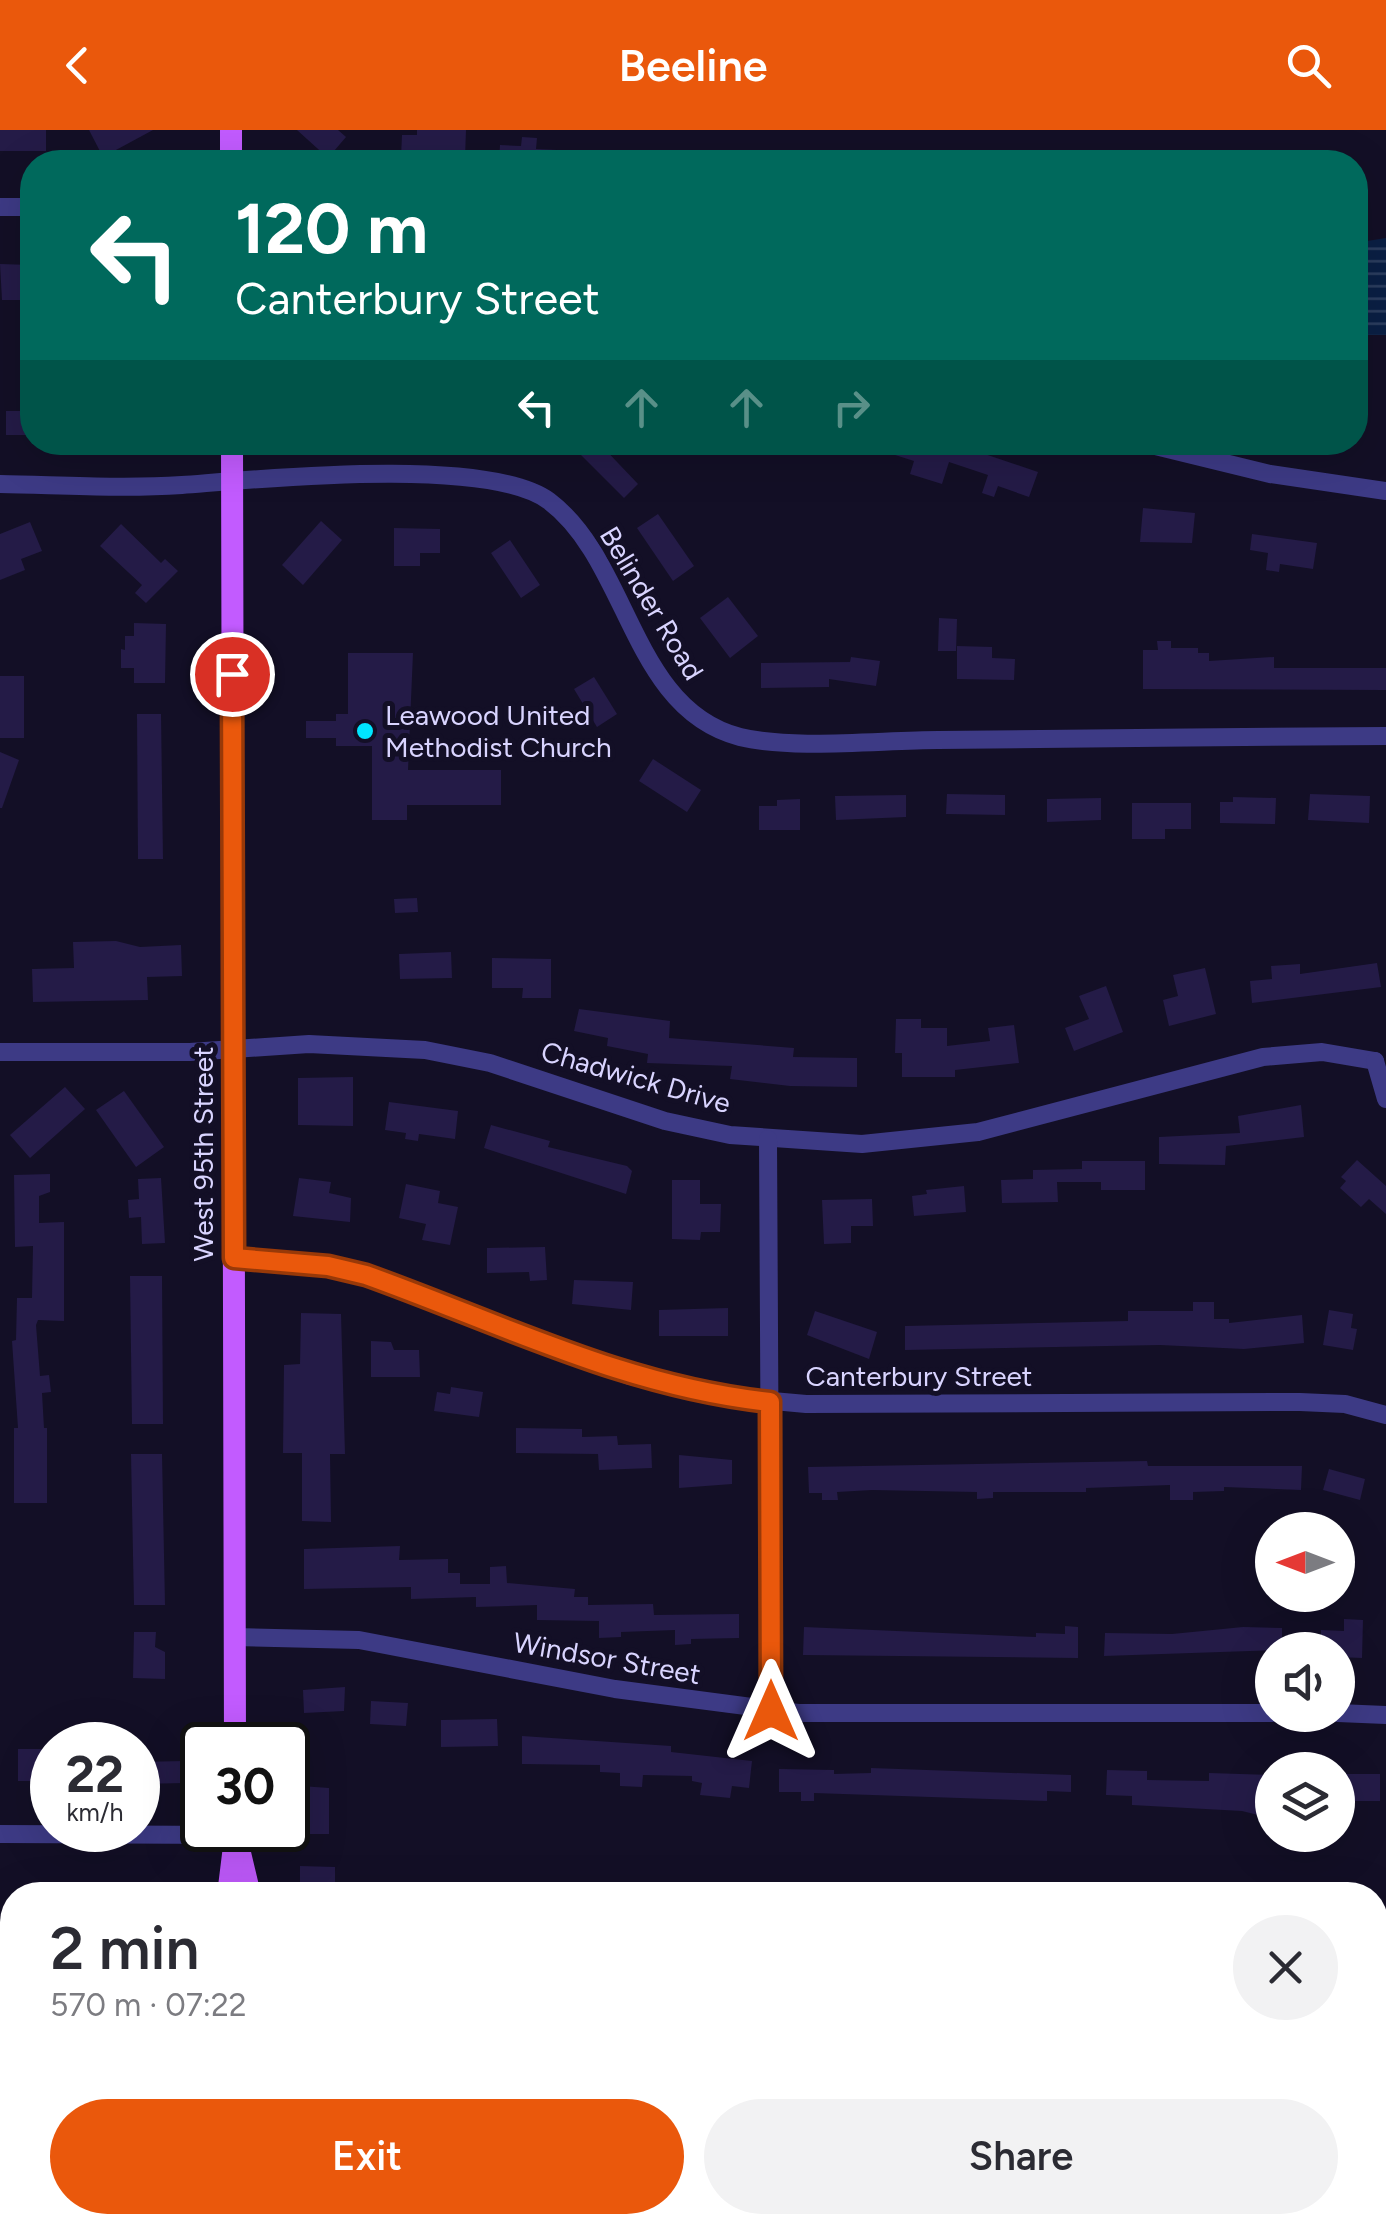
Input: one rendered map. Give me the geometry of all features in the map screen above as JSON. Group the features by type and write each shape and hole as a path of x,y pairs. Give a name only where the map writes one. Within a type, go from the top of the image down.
{"main road":[{"name":"West 95th Street","path":"232,455 235,1722"},
{"path":"230,1882 233,1852"},
{"path":"240,1852 247,1882"}],"street":[{"path":"1192,455 1270,474 1386,491"},
{"name":"Belinder Road","path":"0,484 180,485 232,479 482,476 525,487 560,510 583,539 662,678 682,704 716,728 740,737 854,740 1386,736"},
{"name":"Chadwick Drive","path":"0,1052 232,1050 309,1044 425,1050 504,1067 665,1121 768,1139 862,1144 918,1142 1035,1119 1262,1056 1322,1052 1380,1056"},
{"path":"1380,1056 1386,1100"},
{"path":"768,1139 771,1711"},
{"name":"Canterbury Street","path":"234,1258 328,1266 366,1275 630,1376 717,1396 770,1402 1300,1402 1345,1404 1386,1415"},
{"name":"Windsor Street","path":"234,1637 359,1640 615,1689 771,1711 844,1715 1255,1713"},
{"path":"1355,1713 1386,1714"},
{"path":"0,1834 180,1832"}],"water":[{"path":"1386,238 1386,335 1368,335 1368,241"}],"building":[{"path":"0,130 46,130 46,150 0,151"},
{"path":"89,130 153,130 116,150 99,150"},
{"path":"297,130 338,130 346,137 335,150 319,150"},
{"path":"417,130 466,130 465,150 401,150 402,135 417,135"},
{"path":"522,137 537,138 536,149 557,150 500,150 500,145 521,146"},
{"path":"0,264 20,265 20,300 2,300"},
{"path":"6,411 20,411 20,435 6,435"},
{"path":"581,455 610,455 638,484 624,498"},
{"path":"895,455 988,455 1038,472 1029,497 998,486 994,497 982,493 988,475 949,462 942,484 910,474 914,461"},
{"path":"1143,508 1195,513 1192,543 1140,542"},
{"path":"658,514 694,566 673,581 637,528"},
{"path":"321,521 342,540 303,585 282,565"},
{"path":"30,522 42,551 21,559 25,570 0,580 0,534"},
{"path":"121,524 161,563 165,559 178,571 146,603 135,593 142,585 100,546"},
{"path":"394,528 440,529 440,553 420,553 420,566 394,566"},
{"path":"1252,534 1317,543 1313,569 1280,564 1279,572 1266,570 1268,553 1250,550"},
{"path":"510,540 540,585 521,598 491,553"},
{"path":"728,597 758,636 730,658 700,618"},
{"path":"939,618 957,619 956,651 938,651"},
{"path":"134,623 166,624 165,683 134,683 134,668 121,668 121,649 125,650 125,636 134,636"},
{"path":"1157,641 1171,641 1171,648 1198,648 1198,653 1209,653 1209,661 1274,657 1274,668 1386,668 1386,690 1143,689 1143,650 1158,650"},
{"path":"957,646 992,647 992,658 1015,659 1014,680 957,679"},
{"path":"348,653 413,653 408,770 501,770 501,805 407,805 407,820 372,820 372,746 336,746 336,738 306,738 306,721 336,721 336,714 348,714"},
{"path":"851,657 880,661 876,686 829,679 829,687 761,688 761,663 850,662"},
{"path":"0,676 24,676 24,738 0,738"},
{"path":"594,677 617,714 597,727 574,689"},
{"path":"137,714 161,714 163,859 138,859"},
{"path":"0,752 19,760 2,808 0,808"},
{"path":"653,759 701,790 687,812 639,781"},
{"path":"947,794 1005,795 1005,815 946,814"},
{"path":"1310,794 1370,796 1369,823 1308,820"},
{"path":"906,795 906,817 836,820 835,796"},
{"path":"1233,797 1276,798 1275,824 1220,823 1220,802 1233,802"},
{"path":"1101,798 1101,820 1047,822 1047,799"},
{"path":"800,799 800,830 759,830 759,806 777,806 777,800"},
{"path":"1132,803 1191,803 1191,829 1165,829 1165,839 1132,839"},
{"path":"417,898 418,912 395,913 394,899"},
{"path":"116,941 140,947 181,945 182,976 147,977 148,1000 33,1002 32,969 74,968 73,942"},
{"path":"451,952 452,978 400,979 399,954"},
{"path":"492,958 551,959 551,998 522,998 523,988 492,988"},
{"path":"1377,963 1381,987 1252,1003 1250,981 1272,979 1271,966 1300,964 1300,974"},
{"path":"1205,968 1216,1014 1169,1026 1163,1000 1178,996 1173,975"},
{"path":"1106,986 1123,1032 1074,1051 1065,1028 1089,1019 1079,996"},
{"path":"579,1009 670,1021 669,1038 794,1048 793,1057 857,1058 857,1087 790,1086 730,1079 732,1066 647,1063 648,1054 607,1046 608,1038 574,1031"},
{"path":"896,1019 921,1019 921,1028 947,1028 947,1046 990,1041 988,1028 1014,1025 1019,1063 955,1070 955,1077 902,1077 902,1053 895,1053"},
{"path":"353,1077 353,1126 298,1125 298,1078"},
{"path":"65,1087 85,1109 30,1158 10,1135"},
{"path":"124,1091 164,1147 136,1167 96,1110"},
{"path":"389,1102 458,1111 455,1139 419,1134 418,1141 405,1139 406,1133 385,1130"},
{"path":"1301,1105 1304,1137 1226,1146 1225,1165 1159,1164 1159,1137 1240,1133 1238,1116"},
{"path":"491,1125 550,1141 548,1147 627,1166 632,1171 626,1194 484,1148"},
{"path":"1357,1160 1386,1186 1386,1214 1369,1199 1361,1207 1340,1188 1346,1181 1341,1177"},
{"path":"1082,1161 1145,1161 1145,1190 1101,1190 1101,1182 1057,1182 1058,1202 1002,1203 1001,1180 1033,1179 1033,1170 1082,1169"},
{"path":"50,1174 50,1192 39,1196 39,1223 64,1222 64,1321 38,1320 36,1325 40,1376 49,1375 51,1392 42,1393 47,1428 47,1503 14,1503 14,1428 18,1428 12,1341 16,1340 17,1298 32,1298 33,1246 15,1247 14,1175"},
{"path":"161,1178 165,1243 142,1244 141,1217 129,1218 128,1200 139,1199 138,1179"},
{"path":"299,1178 331,1182 329,1193 351,1198 350,1222 293,1216"},
{"path":"672,1180 700,1180 700,1204 721,1204 720,1232 701,1232 700,1240 672,1239"},
{"path":"406,1184 440,1191 438,1203 458,1207 450,1245 422,1240 426,1224 399,1218"},
{"path":"964,1186 966,1212 914,1216 912,1196 927,1194 926,1190"},
{"path":"872,1199 873,1226 851,1226 851,1243 824,1244 822,1200"},
{"path":"545,1247 547,1280 530,1281 529,1272 487,1273 487,1248"},
{"path":"130,1276 162,1276 163,1424 132,1424"},
{"path":"574,1280 633,1282 631,1310 572,1304"},
{"path":"1193,1302 1214,1302 1214,1319 1229,1319 1229,1323 1302,1315 1304,1343 1244,1349 1160,1345 905,1350 905,1326 1128,1321 1128,1311 1193,1311"},
{"path":"728,1308 728,1336 659,1336 659,1310"},
{"path":"1329,1310 1353,1314 1351,1328 1357,1329 1353,1350 1323,1345"},
{"path":"815,1311 877,1332 869,1359 807,1335"},
{"path":"301,1313 341,1314 345,1454 330,1454 331,1522 302,1521 302,1453 283,1453 284,1365 300,1364"},
{"path":"371,1341 391,1342 394,1350 419,1350 420,1377 371,1377"},
{"path":"451,1387 483,1392 479,1417 434,1411 437,1392 450,1394"},
{"path":"516,1428 582,1429 582,1437 617,1436 618,1445 651,1444 652,1468 599,1470 598,1454 516,1453"},
{"path":"131,1454 162,1454 165,1605 134,1605"},
{"path":"679,1455 732,1460 732,1484 679,1488"},
{"path":"1147,1461 1148,1466 1302,1466 1301,1490 1224,1487 1224,1491 1193,1492 1193,1500 1170,1500 1170,1485 1086,1488 1086,1492 993,1492 993,1498 977,1499 977,1492 837,1492 838,1500 822,1500 822,1493 809,1493 808,1467"},
{"path":"1329,1469 1365,1479 1360,1500 1323,1490"},
{"path":"400,1546 399,1560 448,1559 448,1573 460,1573 460,1584 490,1584 490,1567 506,1566 507,1583 575,1589 574,1597 588,1597 588,1605 653,1604 654,1615 739,1614 739,1638 691,1639 691,1644 675,1645 675,1630 621,1632 621,1637 599,1638 599,1621 537,1620 537,1605 476,1607 476,1597 411,1599 411,1587 304,1589 304,1549"},
{"path":"1344,1619 1363,1620 1362,1658 1355,1658 1355,1632 1321,1630 1344,1631"},
{"path":"1065,1626 1078,1627 1078,1658 803,1655 804,1627 1036,1637 1036,1633 1065,1634"},
{"path":"1243,1627 1282,1628 1282,1632 1255,1632 1255,1651 1104,1656 1105,1633 1172,1634"},
{"path":"134,1632 156,1632 155,1647 165,1652 165,1679 133,1678"},
{"path":"345,1687 344,1711 304,1713 303,1690"},
{"path":"371,1701 408,1703 406,1726 370,1724"},
{"path":"497,1719 498,1746 441,1747 441,1720"},
{"path":"522,1736 671,1746 671,1752 752,1761 749,1788 732,1786 730,1798 700,1795 702,1783 692,1781 692,1776 643,1775 642,1787 620,1786 620,1773 600,1772 600,1765 522,1764"},
{"path":"18,1749 30,1749 30,1781 18,1781"},
{"path":"180,1761 180,1783 160,1784 160,1762"},
{"path":"871,1768 1071,1775 1071,1792 1047,1791 1047,1801 814,1793 814,1801 801,1801 801,1792 779,1792 779,1769 834,1770 834,1774 871,1773"},
{"path":"1107,1770 1147,1771 1147,1780 1209,1781 1209,1773 1255,1774 1255,1814 1132,1805 1132,1796 1106,1795"},
{"path":"1355,1774 1380,1774 1380,1801 1355,1801"},
{"path":"310,1787 329,1788 329,1834 310,1834"},
{"path":"300,1866 335,1867 335,1882 300,1882"}],"place":[{"name":"Leawood United Methodist Church","path":"365,731"}],"route":[{"path":"232,674 234,1258 328,1266 366,1275 630,1376 717,1396 770,1402 771,1711"}]}
